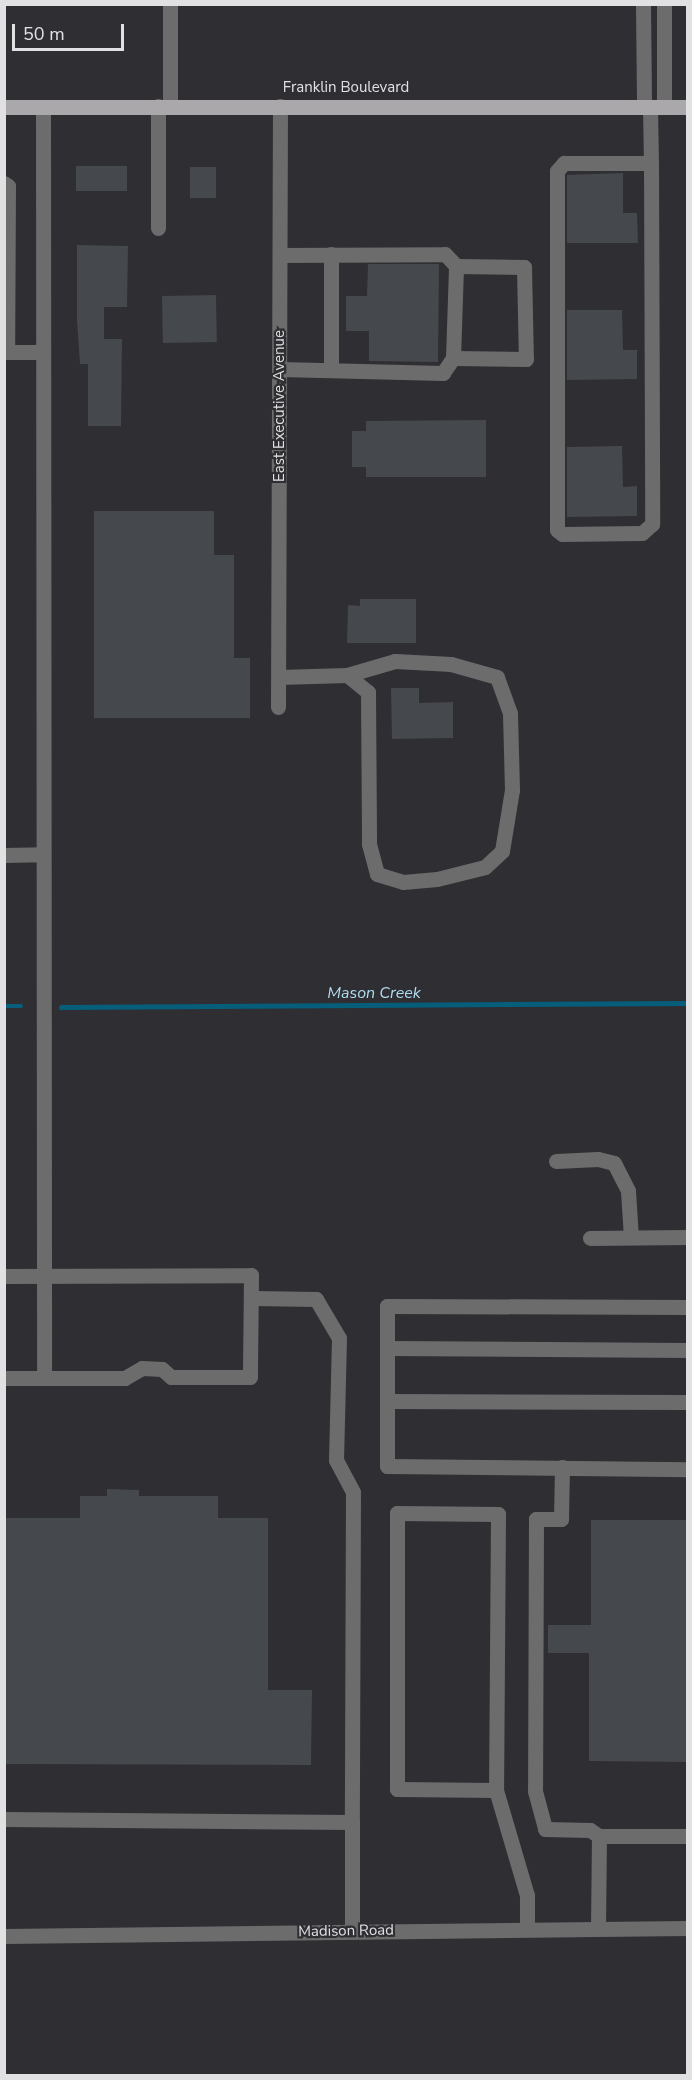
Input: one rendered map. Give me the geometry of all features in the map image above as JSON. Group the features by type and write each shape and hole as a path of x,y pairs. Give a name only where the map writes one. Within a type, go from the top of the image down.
{"main road":[{"name":"Franklin Boulevard","path":"4,107 687,107"}],"street":[{"path":"158,228 171,4"},
{"path":"643,4 653,107"},
{"path":"651,163 564,163 557,171 557,530 562,534 642,533 652,524 651,163 653,107 664,4"},
{"name":"East Executive Avenue","path":"278,707 280,106"},
{"path":"43,107 43,854 46,1276 44,1377"},
{"path":"4,183 8,186 6,352 43,352"},
{"path":"331,254 331,370"},
{"path":"280,255 445,254 456,266 453,358 443,373 280,369"},
{"path":"453,358 526,359 525,267 456,266"},
{"path":"279,677 347,675 394,662 451,664 497,677 510,713 512,790 502,851 485,867 437,879 403,882 377,874 369,844 368,692 347,675"},
{"path":"4,855 43,854"},
{"path":"556,1161 598,1159 614,1163 628,1191 631,1237"},
{"path":"590,1238 687,1237"},
{"path":"4,1275 251,1275 250,1377 171,1377 162,1369 142,1368 125,1377 4,1378"},
{"path":"251,1298 316,1299 339,1338 336,1460 352,1491 352,1930"},
{"path":"687,1307 387,1306 387,1466 687,1468"},
{"path":"387,1348 687,1350"},
{"path":"387,1401 687,1402"},
{"path":"562,1467 561,1520 536,1519 535,1791 545,1829 590,1830 599,1836 687,1836"},
{"path":"496,1790 397,1789 397,1513 498,1514 496,1790 527,1895 526,1929"},
{"path":"4,1819 352,1822"},
{"path":"598,1929 599,1836"},
{"name":"Madison Road","path":"4,1935 687,1928"}],"building":[{"path":"76,166 127,166 127,191 76,191"},
{"path":"190,167 216,167 216,198 190,198"},
{"path":"623,173 623,213 637,213 638,243 567,243 567,175"},
{"path":"77,245 128,246 127,307 104,307 104,339 122,339 121,426 88,426 88,364 80,364 77,321"},
{"path":"368,264 439,264 438,362 369,361 369,331 346,331 346,296 367,296"},
{"path":"216,295 217,342 163,343 162,296"},
{"path":"567,310 622,310 623,350 637,350 637,379 567,380"},
{"path":"486,420 486,477 366,477 366,467 352,467 352,431 366,431 366,421"},
{"path":"622,446 623,487 637,486 637,516 567,517 567,447"},
{"path":"94,511 214,511 214,555 234,555 234,658 250,658 250,718 94,718"},
{"path":"360,599 416,599 416,643 347,643 348,605 360,606"},
{"path":"391,688 419,688 419,703 453,702 453,738 392,739"},
{"path":"107,1489 139,1490 139,1496 218,1496 218,1518 268,1518 268,1690 312,1690 311,1765 4,1764 4,1518 80,1518 80,1496 107,1496"},
{"path":"591,1520 687,1520 687,1762 589,1761 589,1653 548,1653 548,1625 591,1625"}],"waterway":[{"name":"Mason Creek","path":"61,1007 688,1003"},
{"name":"Mason Creek","path":"4,1006 21,1006"}]}
